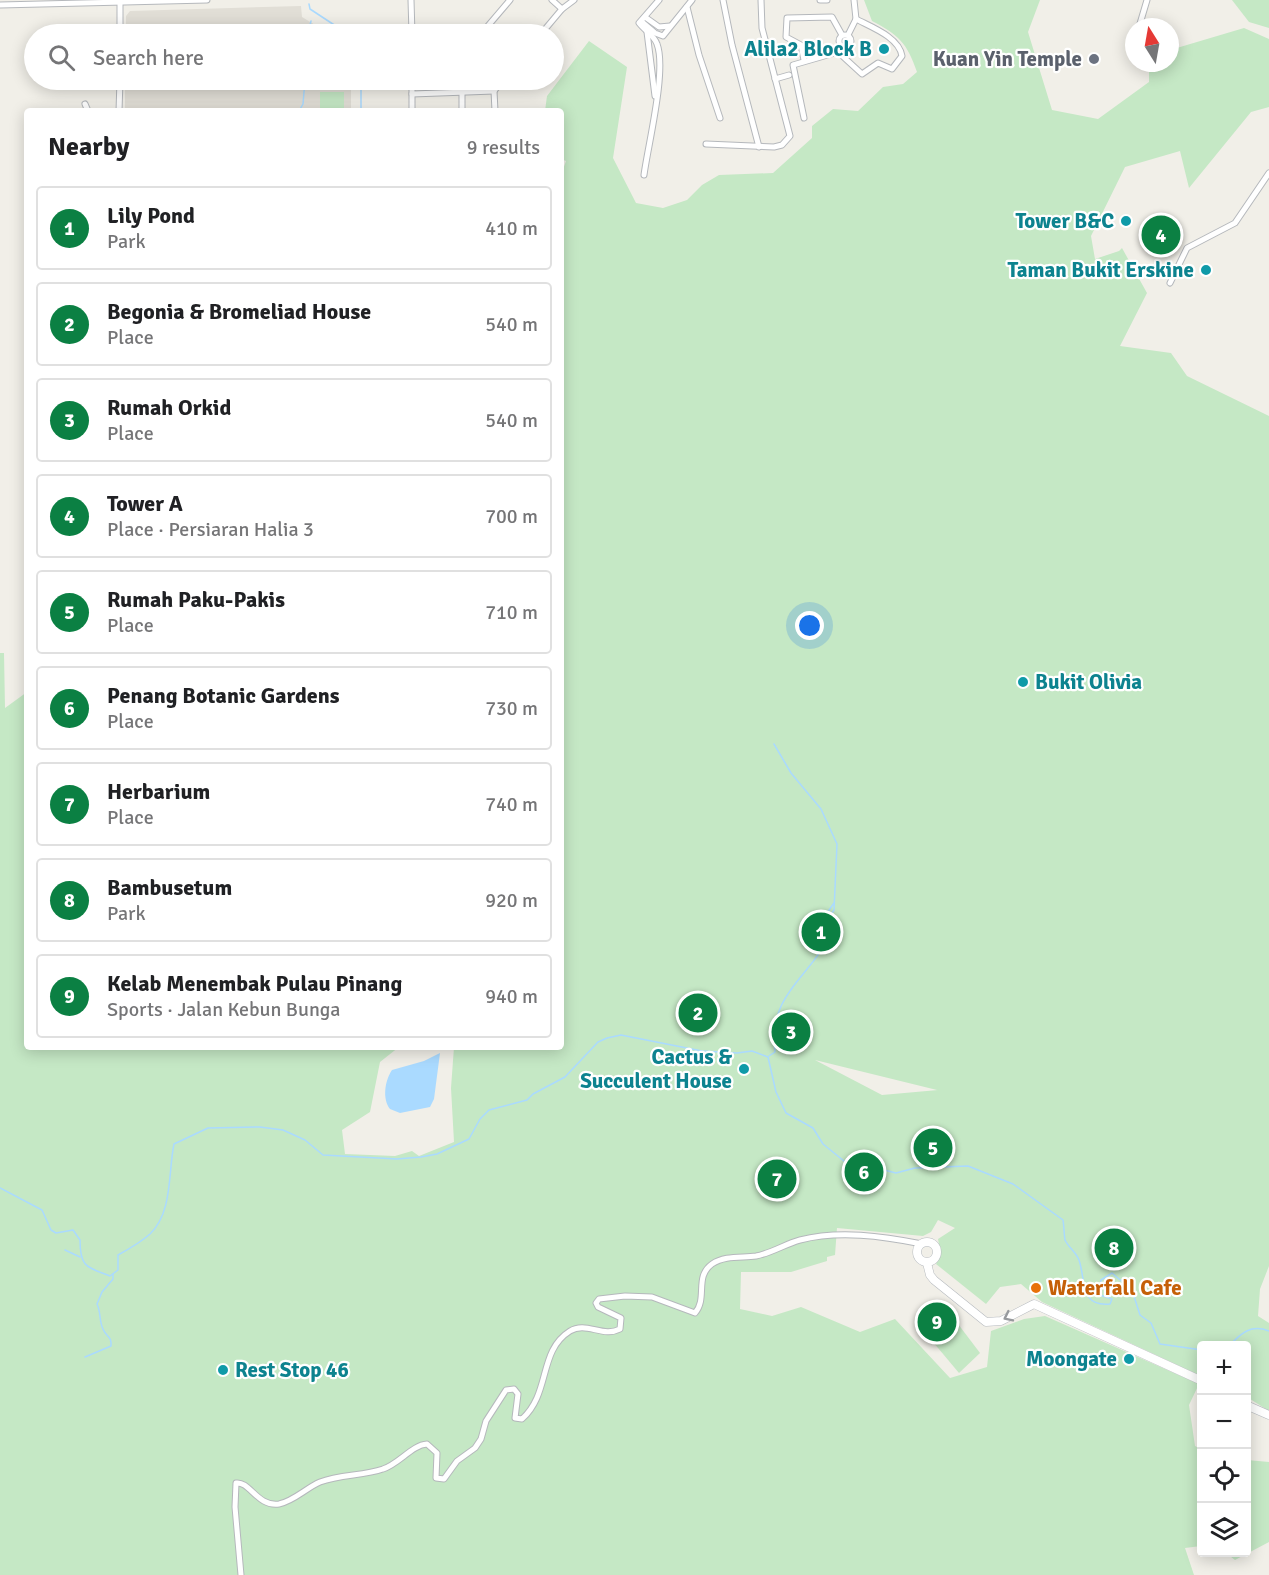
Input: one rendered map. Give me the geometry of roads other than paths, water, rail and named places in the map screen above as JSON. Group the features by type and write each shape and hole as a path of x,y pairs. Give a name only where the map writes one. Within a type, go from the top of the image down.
{"street":[{"path":"0,5 207,0"},
{"path":"411,0 412,24"},
{"path":"490,24 510,0"},
{"path":"552,0 562,9"},
{"path":"549,24 574,0"},
{"path":"644,174 655,99 647,32 640,25 659,0"},
{"path":"643,19 659,27 670,26 692,0"},
{"path":"723,0 732,45 759,147"},
{"path":"706,144 759,147 782,145 790,136 762,28 761,0"},
{"path":"842,46 840,40 856,19 854,0"},
{"path":"1142,18 1147,0"},
{"path":"120,2 120,24"},
{"path":"687,6 699,55 720,118"},
{"path":"804,60 801,45 786,37 787,18 832,17 851,43 842,46 838,52 795,63 793,67 804,118"},
{"path":"838,52 862,74 878,63 892,69 900,61 901,51 897,46 885,35 856,19"},
{"path":"776,79 789,75"},
{"path":"119,108 120,90"},
{"path":"412,108 412,93 494,91 495,108"},
{"path":"462,92 462,108"},
{"path":"85,104 87,108"},
{"path":"1170,283 1187,248 1235,223 1269,172"},
{"path":"241,1575 235,1507 236,1483 244,1485 267,1503 282,1503 320,1482 383,1469 396,1464 418,1446 427,1444 437,1453 436,1478 444,1479 457,1461 475,1448 481,1439 486,1421 506,1390 514,1389 518,1394 515,1418 522,1419 530,1412 543,1387 549,1356 556,1344 570,1331 586,1328 609,1333 620,1329 621,1318 598,1307 596,1303 599,1299 625,1296 652,1297 695,1313 700,1307 702,1274 712,1263 725,1258 756,1256 800,1240 830,1234 895,1239 922,1244 932,1243 937,1248 936,1258 927,1263"},
{"path":"922,1244 918,1249 918,1256 927,1263 934,1280 980,1317 994,1323 1034,1304 1197,1379"},
{"path":"1251,1407 1269,1415"}],"water":[{"path":"440,1053 434,1099 430,1107 400,1113 390,1109 385,1090 392,1070 424,1061"}],"waterway":[{"path":"309,4 310,9 333,24"},
{"path":"301,108 304,90"},
{"path":"361,90 361,108"},
{"path":"769,1056 775,1052 774,1032 784,1001 822,950 831,934 827,930 834,910 837,844 821,809 791,773 774,744"},
{"path":"821,928 820,923 834,903"},
{"path":"831,934 841,931"},
{"path":"822,946 823,935"},
{"path":"0,1188 42,1210 51,1230 56,1233 73,1230 80,1240 81,1256 86,1265 110,1276 118,1270 118,1255 150,1234 163,1215 174,1144 208,1128 260,1127 283,1130 305,1140 323,1155 397,1159 421,1157 437,1154 469,1139 480,1119 489,1110 527,1100 533,1094 565,1077 598,1042 607,1038 621,1035 702,1051 737,1053 752,1051 768,1057 776,1092 786,1113 813,1128 823,1144 855,1170 884,1170 896,1173 915,1168 968,1166 1013,1184 1063,1220 1065,1240 1079,1260 1088,1297 1100,1304 1110,1304 1112,1299 1100,1295 1101,1280 1112,1273 1132,1290 1140,1315 1151,1323 1160,1344 1197,1349"},
{"path":"65,1250 80,1257"},
{"path":"85,1357 111,1346 111,1340 104,1332 97,1304 102,1292 113,1279 113,1274"},
{"path":"1234,1341 1252,1329 1269,1331"}],"place":[{"name":"Alila2 Block B","path":"884,49"},
{"name":"Kuan Yin Temple","path":"1094,59"},
{"name":"Tower B&C","path":"1126,221"},
{"name":"Tower A","path":"1161,235"},
{"name":"Taman Bukit Erskine","path":"1206,270"},
{"name":"Bukit Olivia","path":"1023,682"},
{"name":"Lily Pond","path":"821,932"},
{"name":"Begonia & Bromeliad House","path":"698,1013"},
{"name":"Rumah Orkid","path":"791,1032"},
{"name":"Cactus & Succulent House","path":"744,1069"},
{"name":"Rumah Paku-Pakis","path":"933,1148"},
{"name":"Penang Botanic Gardens","path":"864,1172"},
{"name":"Herbarium","path":"777,1179"},
{"name":"Bambusetum","path":"1114,1248"},
{"name":"Waterfall Cafe","path":"1036,1288"},
{"name":"Kelab Menembak Pulau Pinang","path":"937,1322"},
{"name":"Moongate","path":"1129,1359"},
{"name":"Rest Stop 46","path":"223,1370"}]}
